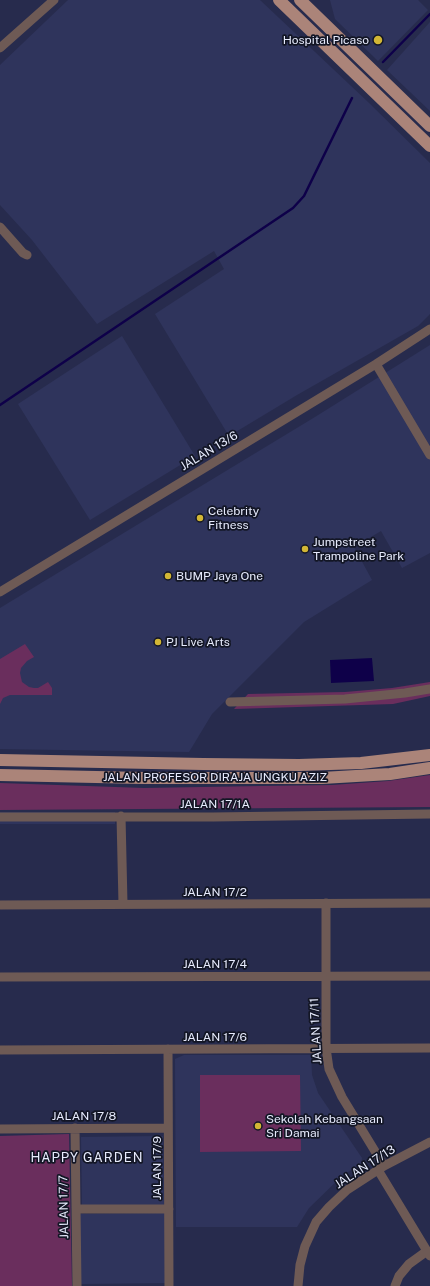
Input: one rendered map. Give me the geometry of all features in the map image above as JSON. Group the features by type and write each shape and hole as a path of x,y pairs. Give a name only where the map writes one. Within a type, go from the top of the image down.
{"main road":[{"path":"279,0 430,146"},
{"path":"299,1 314,34"},
{"path":"299,1 315,7 319,18 430,126"},
{"name":"JALAN PROFESOR DIRAJA UNGKU AZIZ","path":"0,760 299,765 361,762 430,755"},
{"name":"JALAN PROFESOR DIRAJA UNGKU AZIZ","path":"0,775 151,778 322,778 390,774 430,768"}],"street":[{"path":"0,48 54,0"},
{"path":"0,227 23,254 27,255"},
{"name":"JALAN 13/6","path":"0,592 376,364 430,329"},
{"path":"376,364 430,455"},
{"path":"230,702 345,699 430,689"},
{"name":"JALAN 17/1A","path":"0,817 430,814"},
{"path":"121,816 123,904"},
{"name":"JALAN 17/11","path":"326,903 326,1048 329,1069 342,1097 428,1254"},
{"name":"JALAN 17/2","path":"0,905 430,903"},
{"name":"JALAN 17/4","path":"0,977 430,976"},
{"name":"JALAN 17/6","path":"0,1050 430,1048"},
{"name":"JALAN 17/9","path":"168,1049 169,1286"},
{"name":"JALAN 17/7","path":"75,1128 76,1286"},
{"name":"JALAN 17/8","path":"0,1129 168,1128"},
{"name":"JALAN 17/13","path":"298,1286 298,1277 303,1253 316,1222 347,1190 381,1168 430,1142"},
{"path":"76,1209 169,1209"},
{"path":"395,1286 399,1276 409,1264 428,1254"}],"shaded area":[{"path":"68,0 260,0 430,163 430,314 418,326 297,395 229,436 155,314 224,269 214,251 97,324 32,240 0,205 0,65"},
{"name":"Hospital Picaso","path":"330,0 418,0 428,10 378,61 335,19"},
{"path":"430,22 430,111 387,70"},
{"path":"122,336 195,456 90,520 18,404"},
{"path":"430,345 430,553 402,568 381,531 354,547 372,580 304,622 212,714 189,752 0,749 0,608 315,417"},
{"path":"25,644 34,657 27,661 21,668 20,673 22,682 29,687 38,688 48,682 52,688 52,695 10,695 3,698 0,704 0,659"},
{"path":"372,658 374,681 331,683 330,660"},
{"path":"430,682 430,696 393,704 234,709 248,694 345,692 392,688"},
{"path":"430,775 430,807 0,810 0,783 144,788 332,785 388,781"},
{"path":"0,812 115,812 115,824 0,824"},
{"name":"Sekolah Kebangsaan Sri Damai","path":"184,1055 311,1055 312,1075 318,1093 362,1158 361,1165 344,1174 309,1208 297,1227 176,1227 175,1059"},
{"path":"200,1075 300,1075 301,1151 200,1152"},
{"path":"69,1134 72,1286 0,1286 0,1136"},
{"path":"163,1136 164,1205 82,1205 81,1137"},
{"path":"165,1213 166,1283 79,1284 79,1214"}],"waterway":[{"path":"383,62 430,14"},
{"path":"0,405 293,208 304,196 352,98"}],"place":[{"name":"Hospital Picaso","path":"378,40"},
{"name":"Celebrity Fitness","path":"200,518"},
{"name":"Jumpstreet Trampoline Park","path":"305,549"},
{"name":"BUMP Jaya One","path":"168,576"},
{"name":"PJ Live Arts","path":"158,642"},
{"name":"Sekolah Kebangsaan Sri Damai","path":"258,1126"}],"district":[{"name":"HAPPY GARDEN","path":"87,1158"}]}
